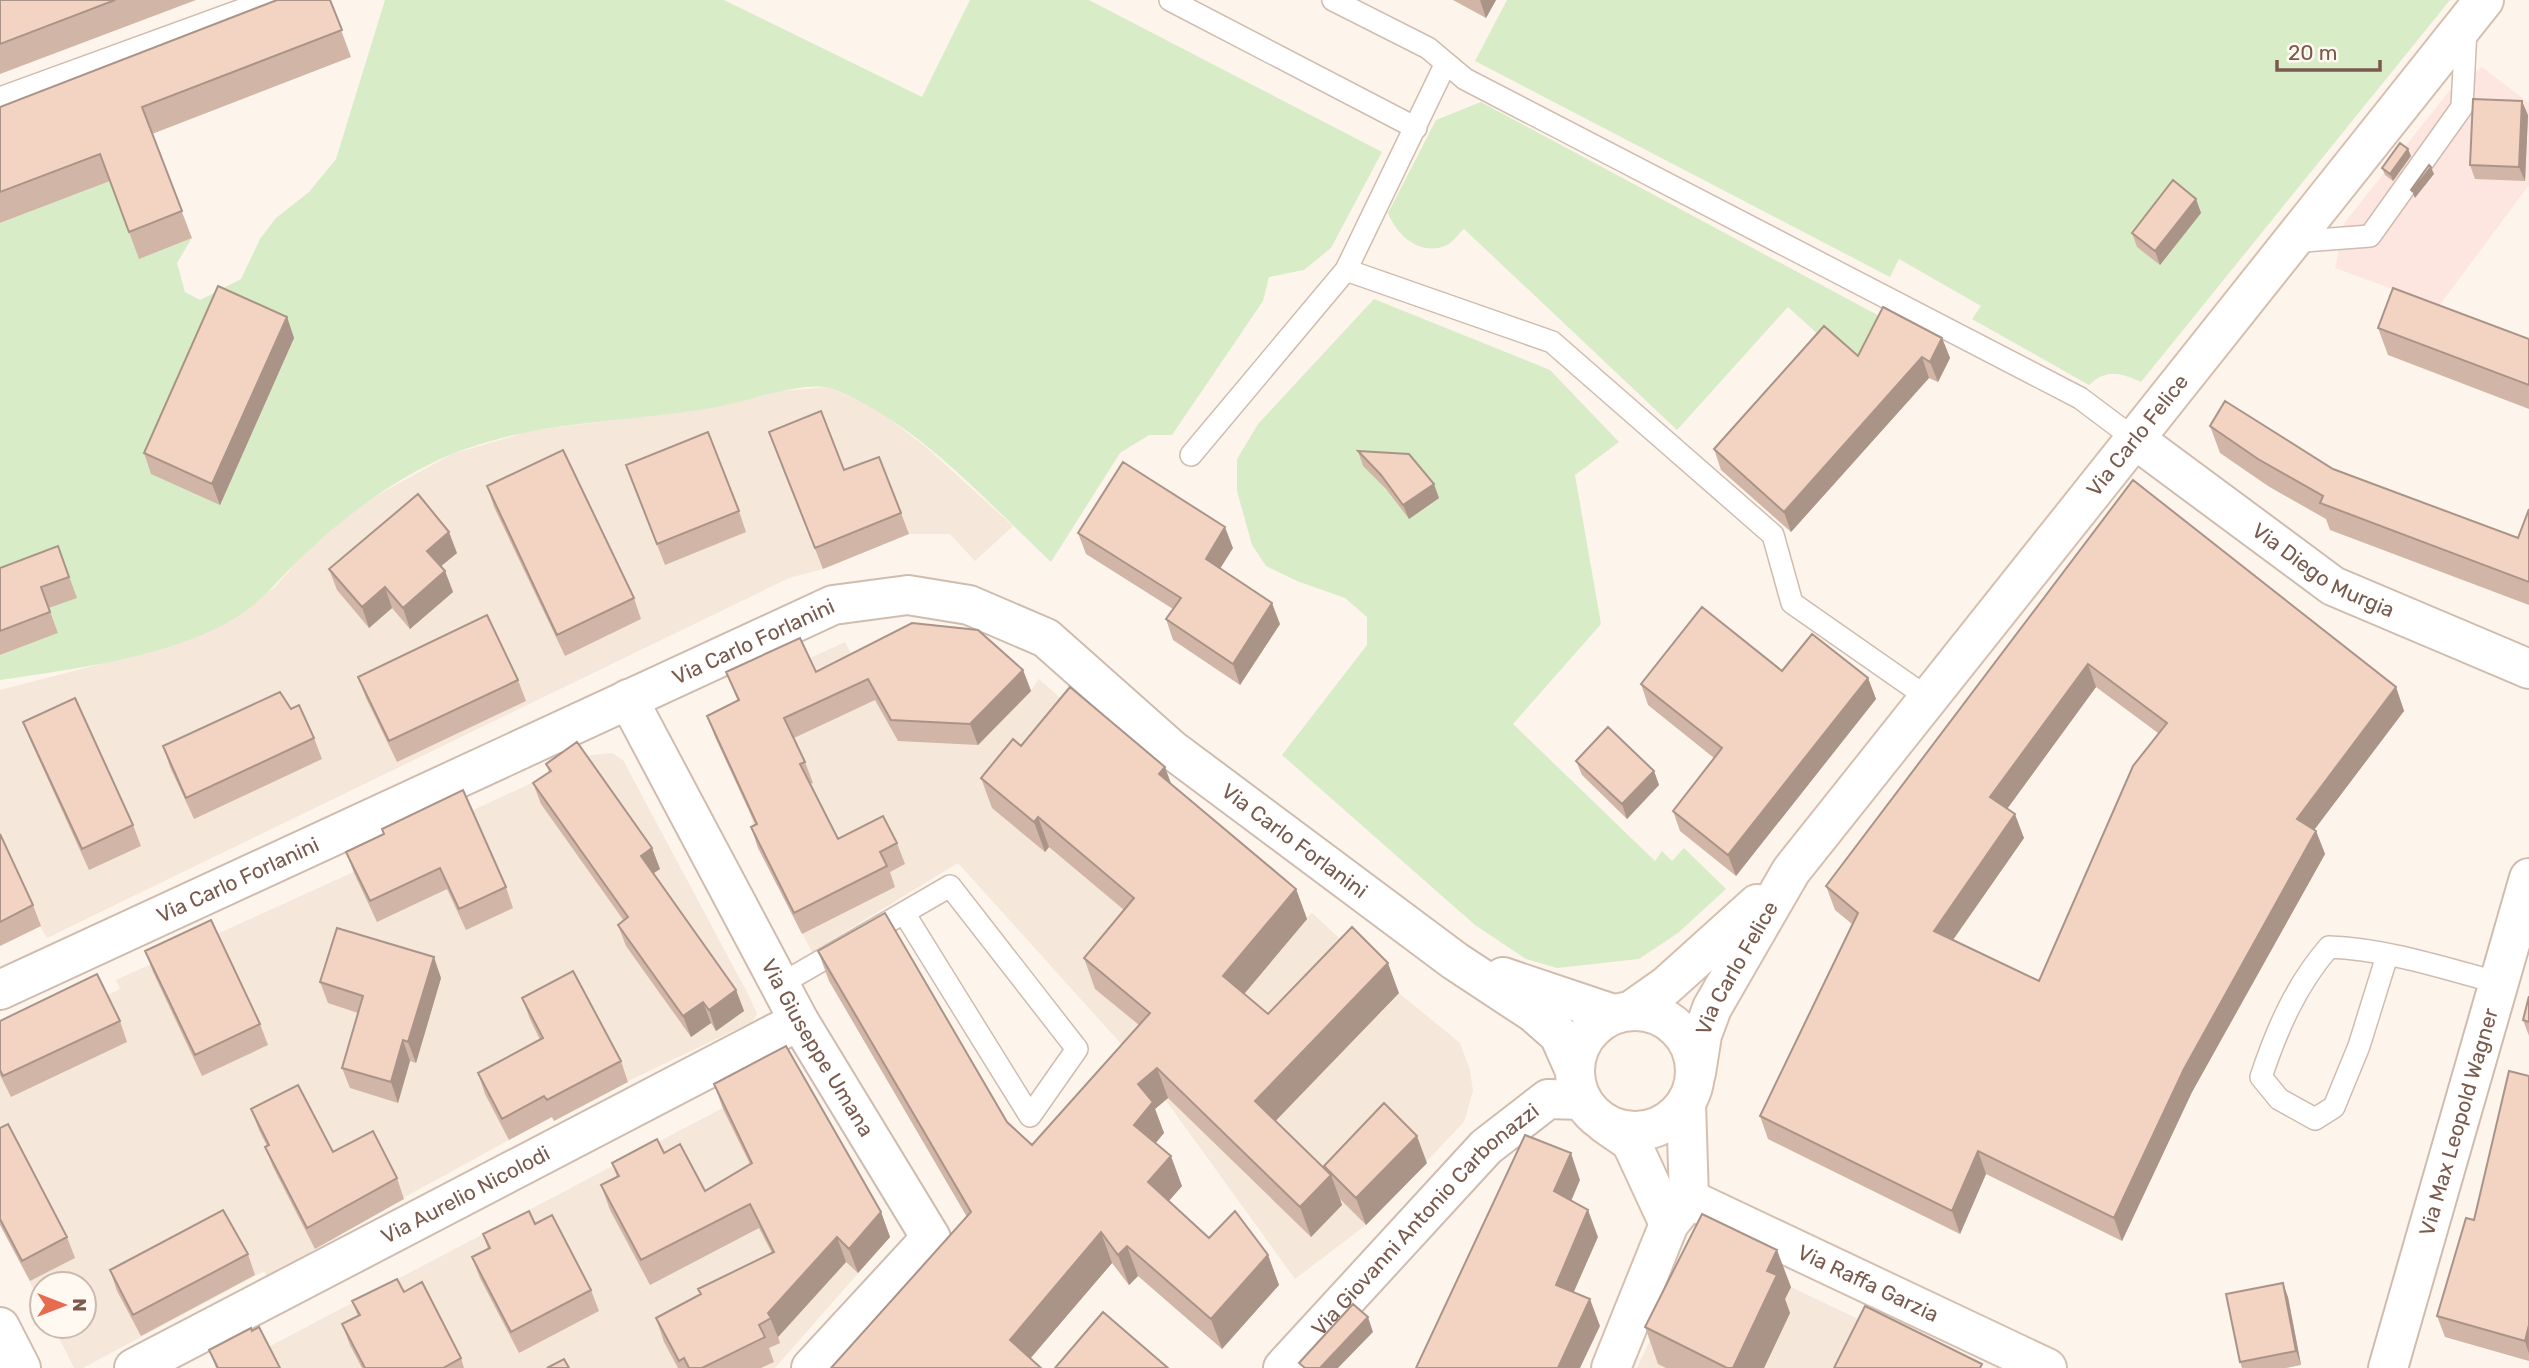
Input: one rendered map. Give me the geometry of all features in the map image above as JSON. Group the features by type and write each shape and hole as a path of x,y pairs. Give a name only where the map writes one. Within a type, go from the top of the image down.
{"street":[{"name":"Via Carlo Felice","path":"1611,1368 1679,1212 1691,1088 1702,1035 1712,1008 1791,871 2475,11"},
{"name":"Via Diego Murgia","path":"2136,440 2333,586 2529,669"},
{"name":"Via Carlo Forlanini","path":"0,990 833,605 908,596 969,605 1046,638 1171,749 1455,961 1534,1013 1559,1035 1587,1098"},
{"name":"Via Giuseppe Umana","path":"628,699 782,984 799,1021 931,1238 811,1368"},
{"name":"Via Carlo Felice","path":"1622,1012 1666,986 1791,871"},
{"name":"Via Max Leopold Wagner","path":"2388,1368 2483,979 2529,878"},
{"name":"Via Carlo Forlanini","path":"1455,961 1622,1012"},
{"path":"1587,1098 1622,1130 1641,1132 1659,1127 1674,1117 1691,1088 1690,1045 1682,1032 1660,1015 1622,1012 1597,1023 1585,1037 1587,1098 1631,1142 1679,1212"},
{"name":"Via Aurelio Nicolodi","path":"134,1368 799,1021"},
{"name":"Via Giovanni Antonio Carbonazzi","path":"1283,1368 1486,1147 1548,1099 1587,1098"},
{"name":"Via Raffa Garzia","path":"1679,1212 2026,1363"},
{"path":"0,1327 21,1368"}],"lane":[{"path":"0,98 269,0"},
{"path":"1170,0 1416,128"},
{"path":"1333,0 1428,48 1465,79 2080,398 2136,440"},
{"path":"2291,242 2370,236 2462,107 2475,11"},
{"path":"1191,455 1346,271 1446,63"},
{"path":"1346,271 1552,342 1773,534 1792,603 1928,698"},
{"path":"782,984 950,886 1077,1049 1031,1116 904,913"},
{"path":"2388,956 2334,1107 2315,1119 2278,1099 2261,1077 2275,1035 2306,974 2329,947 2352,948 2422,963 2483,979"}],"shaded area":[{"path":"2482,67 2529,103 2529,185 2439,306 2335,268 2345,222 2450,90"},
{"path":"828,387 875,408 926,447 1013,526 975,561 950,534 909,534 823,569 789,578 47,938 40,926 0,946 0,690 174,645 274,588 303,555 363,503 452,454 530,431 721,406 781,391"},
{"path":"845,642 861,674 1031,690 1039,679 1306,918 1312,913 1399,993 1460,1043 1470,1070 1473,1091 1464,1122 1366,1225 1295,1279 1141,1066 958,863 812,952 758,848 750,812 715,737 747,721 734,693"},
{"path":"612,753 623,760 749,996 757,1014 752,1022 628,1081 554,1121 552,1117 509,1140 339,1233 340,1236 315,1249 270,1281 264,1271 83,1368 74,1368 60,1340 98,1340 98,1270 28,1270 28,1278 0,1225 0,1046 120,989 116,980 391,855 471,811 592,755"},
{"path":"795,1070 889,1238 775,1368 222,1368 274,1344"},
{"path":"1701,1244 1956,1368 1637,1368 1683,1270"}],"green space":[{"path":"385,0 724,0 922,97 970,0 1089,0 1382,152 1331,248 1304,270 1269,277 1263,301 1172,435 1149,435 1120,453 1051,562 922,442 864,404 833,389 808,387 688,412 586,423 518,434 452,454 393,485 356,510 305,554 261,598 230,621 204,634 118,660 0,680 0,655 58,633 49,608 77,597 0,592 0,223 110,181 139,258 192,238 177,263 185,292 200,300 241,279 260,239 276,218 309,192 336,159"},
{"path":"1507,0 2450,0 2141,382 2127,376 2108,374 2089,385 1972,319 1981,306 1899,259 1890,277 1475,61"},
{"path":"1481,102 1883,318 1854,367 1788,307 1677,430 1464,229 1449,244 1437,248 1411,242 1397,229 1388,213 1436,120"},
{"path":"1374,299 1550,370 1619,442 1575,475 1601,624 1513,724 1655,861 1662,851 1672,861 1684,848 1726,889 1678,933 1639,959 1557,968 1526,959 1475,925 1282,755 1367,645 1367,617 1345,598 1297,581 1266,566 1252,545 1237,491 1237,459 1258,424"}],"building":[{"path":"0,0 115,0 0,44"},
{"path":"277,0 330,0 342,30 142,107 182,211 129,232 100,154 0,192 0,107"},
{"path":"2473,99 2522,101 2519,167 2470,165"},
{"path":"2400,143 2408,149 2390,174 2382,168"},
{"path":"2429,165 2431,167 2412,191 2411,190"},
{"path":"2173,180 2196,199 2155,251 2132,233"},
{"path":"218,286 287,317 212,484 144,453"},
{"path":"2393,288 2529,339 2529,385 2378,328"},
{"path":"1883,307 1942,338 1930,362 1922,357 1784,512 1714,449 1824,326 1858,356"},
{"path":"2225,401 2333,469 2518,538 2529,509 2529,582 2320,503 2323,496 2258,459 2210,426"},
{"path":"821,411 844,470 879,457 901,513 815,548 769,432"},
{"path":"708,432 739,511 657,544 626,465"},
{"path":"563,450 634,598 557,635 487,486"},
{"path":"1358,451 1409,454 1434,484 1403,505 1381,475"},
{"path":"1123,462 1225,527 1206,559 1272,603 1233,664 1166,619 1181,598 1078,533"},
{"path":"2133,480 2396,687 2297,819 2316,831 2184,1069 2114,1218 1978,1151 1952,1211 1760,1116 1858,913 1826,886","holes":["2088,664 2167,723 2133,766 2039,981 1934,931 2015,814 1990,797"]},
{"path":"418,494 449,532 427,551 445,571 403,608 385,587 362,607 329,569"},
{"path":"58,546 69,577 41,587 50,612 0,631 0,568"},
{"path":"1702,607 1782,671 1812,634 1868,678 1728,855 1673,811 1722,748 1641,684"},
{"path":"487,615 518,680 389,741 358,677"},
{"path":"912,623 978,630 1023,670 970,724 891,720 868,679 784,718 805,762 800,764 838,839 883,816 897,843 880,852 887,866 794,913 751,827 757,824 707,716 739,700 726,672 800,638 816,672"},
{"path":"1070,687 1165,767 1159,774 1296,889 1223,976 1268,1014 1352,927 1388,963 1255,1101 1331,1175 1300,1207 1157,1068 1138,1084 1153,1102 1134,1125 1171,1156 1148,1182 1209,1238 1235,1211 1268,1255 1211,1319 1127,1246 1118,1255 1101,1232 1010,1340 1041,1368 831,1368 971,1212 818,951 885,913 1007,1122 1032,1145 1150,1013 1084,958 1134,898 1038,817 1034,822 981,778 1013,739 1021,746"},
{"path":"280,692 291,709 299,705 314,738 186,798 163,746"},
{"path":"75,698 133,825 82,849 23,722"},
{"path":"1608,727 1654,771 1622,804 1576,761"},
{"path":"577,742 652,848 641,856 736,990 709,1010 703,1002 683,1016 618,925 628,917 533,783 551,771 546,764"},
{"path":"463,790 506,887 459,909 440,868 370,901 346,852 384,834 382,829"},
{"path":"0,834 33,905 0,922"},
{"path":"211,920 260,1024 195,1055 145,951"},
{"path":"337,928 434,957 408,1042 403,1040 391,1082 342,1068 363,996 320,982"},
{"path":"573,971 621,1061 547,1100 544,1096 502,1119 478,1073 543,1038 522,998"},
{"path":"97,974 120,1021 3,1076 0,1070 0,1021"},
{"path":"2529,996 2529,1022 2523,1020"},
{"path":"786,1046 881,1212 849,1249 837,1237 768,1313 771,1318 759,1325 765,1337 702,1368 689,1368 684,1358 679,1361 656,1318 701,1294 698,1289 774,1252 750,1204 641,1260 601,1185 619,1176 612,1163 657,1139 664,1153 680,1144 705,1191 752,1163 714,1084"},
{"path":"2509,1071 2529,1076 2529,1325 2525,1341 2437,1316 2466,1218 2474,1220"},
{"path":"298,1085 333,1152 373,1131 397,1178 307,1228 265,1147 269,1145 251,1109"},
{"path":"1384,1103 1417,1136 1356,1198 1324,1166"},
{"path":"8,1124 67,1237 22,1261 0,1219 0,1128"},
{"path":"1525,1135 1571,1153 1554,1191 1588,1210 1556,1285 1590,1299 1558,1368 1416,1368"},
{"path":"223,1210 248,1254 133,1315 110,1270"},
{"path":"529,1211 535,1224 552,1215 591,1290 511,1332 472,1257 490,1248 483,1234"},
{"path":"1702,1214 1777,1250 1767,1271 1777,1275 1733,1368 1727,1368 1645,1327"},
{"path":"397,1279 404,1292 422,1282 461,1358 443,1368 365,1368 342,1324 360,1315 352,1301"},
{"path":"2283,1283 2296,1351 2240,1362 2226,1294"},
{"path":"1353,1304 1368,1317 1320,1368 1305,1368 1299,1363"},
{"path":"1865,1306 1982,1364 1980,1368 1834,1368"},
{"path":"1103,1312 1168,1368 1055,1368"},
{"path":"259,1327 280,1368 218,1368 209,1350 251,1328 252,1331"},
{"path":"564,1359 569,1368 547,1368"}]}
